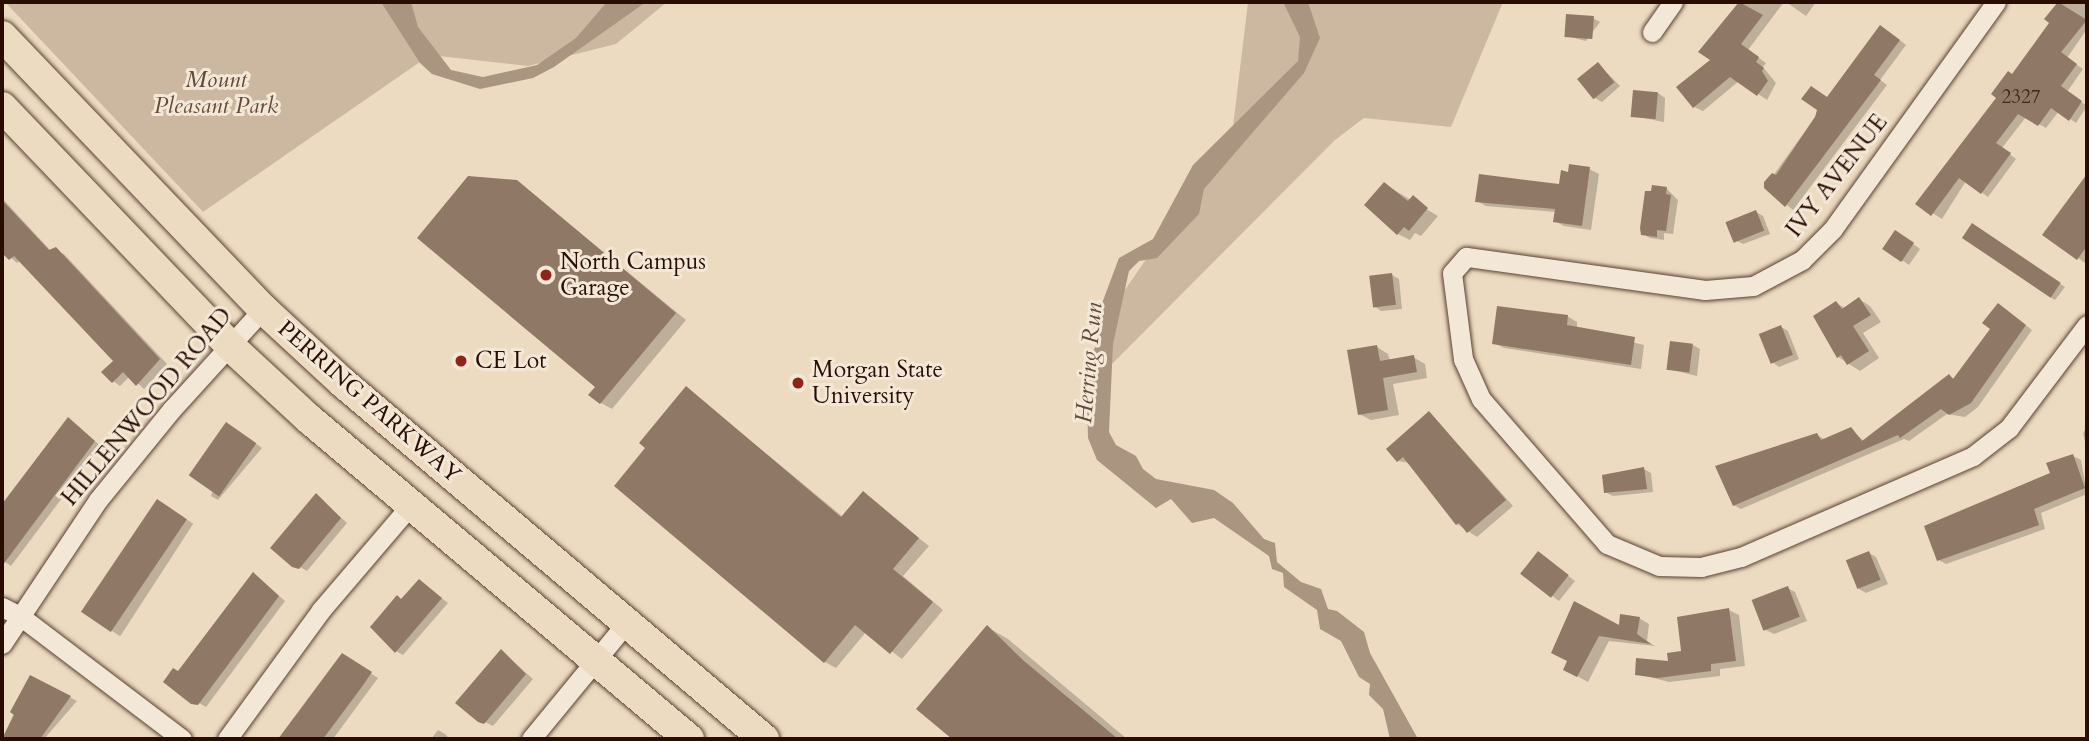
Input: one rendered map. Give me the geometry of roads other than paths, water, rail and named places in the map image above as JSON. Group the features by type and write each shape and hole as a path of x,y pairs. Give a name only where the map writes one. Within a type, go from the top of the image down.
{"main road":[{"name":"PERRING PARKWAY","path":"2,36 263,309 342,382 764,739"},
{"path":"2,107 230,346 409,507 689,739"}],"street":[{"path":"1652,32 1673,2"},
{"name":"IVY AVENUE","path":"1996,2 1833,229 1819,246 1780,274 1753,286 1705,290 1476,255 1458,263 1452,273 1458,337 1470,380 1481,399 1586,525 1607,544 1660,566 1700,567 1741,557 1954,466 2009,428 2066,355"},
{"name":"HILLENWOOD ROAD","path":"2,644 98,500 263,309"},
{"path":"2066,355 2087,325"},
{"path":"2066,355 2087,352"},
{"path":"226,739 321,610 409,507"},
{"path":"2,607 20,616 181,739"},
{"path":"531,739 627,622"}],"water":[{"path":"381,2 411,2 418,27 451,70 483,77 537,65 576,38 607,2 646,2 554,67 533,78 480,89 432,74 420,63"},
{"name":"Herring Run","path":"1283,2 1308,2 1320,38 1304,73 1204,189 1199,214 1157,258 1139,261 1129,271 1113,344 1109,432 1116,445 1136,456 1143,469 1156,479 1214,490 1233,503 1264,539 1275,543 1277,562 1301,582 1321,589 1328,609 1337,611 1364,632 1370,653 1418,739 1390,739 1383,709 1369,695 1370,684 1359,677 1341,641 1320,629 1317,610 1284,587 1283,573 1272,569 1269,556 1214,518 1192,523 1171,499 1156,508 1097,460 1088,438 1086,363 1096,346 1101,306 1119,258 1153,239 1193,165 1298,61 1300,37"}],"place":[{"name":"North Campus Garage","path":"546,275"},
{"name":"CE Lot","path":"461,361"},
{"name":"Morgan State University","path":"798,383"}],"park label":[{"name":"Mount Pleasant Park","path":"216,93"}]}
